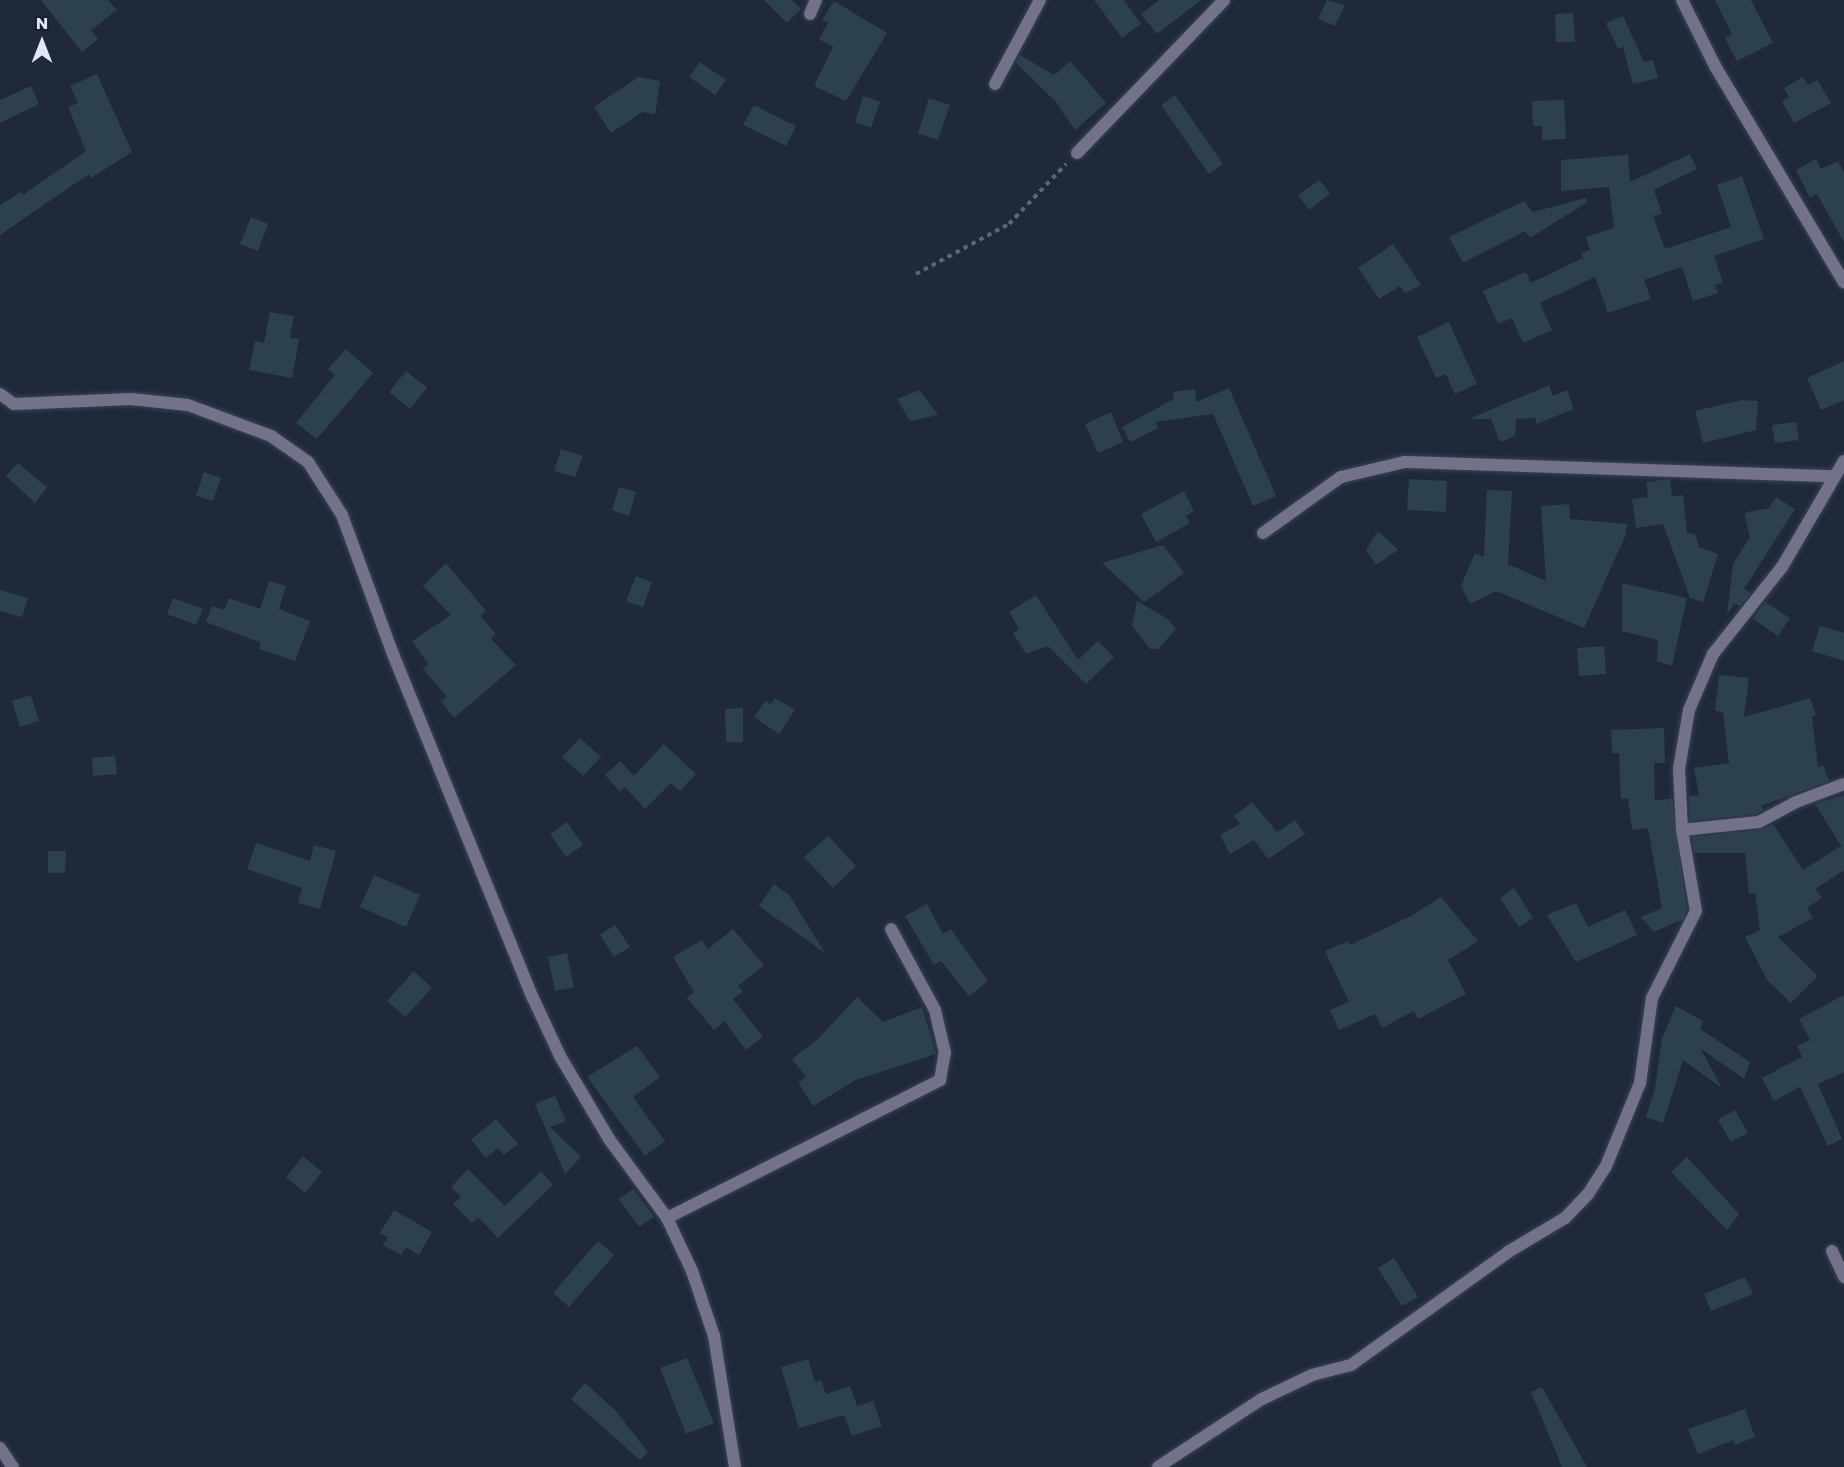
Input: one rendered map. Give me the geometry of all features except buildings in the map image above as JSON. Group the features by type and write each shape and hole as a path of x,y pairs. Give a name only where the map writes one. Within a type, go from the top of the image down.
{"street":[{"path":"810,14 816,0"},
{"path":"995,84 1040,0"},
{"path":"1077,153 1224,0"},
{"path":"1683,0 1715,66 1844,282"},
{"path":"0,394 14,404 131,399 188,405 271,436 308,462 342,515 393,654 551,1037 609,1139 667,1218 692,1271 714,1336 735,1467"},
{"path":"1158,1467 1262,1399 1312,1375 1351,1365 1508,1252 1565,1218 1606,1166 1640,1083 1652,998 1696,911 1682,830 1679,769 1682,740 1713,654 1782,567 1844,461"},
{"path":"1263,533 1341,477 1405,462 1834,476"},
{"path":"1682,830 1759,822 1796,802 1844,784"},
{"path":"667,1218 940,1080 945,1053 934,1010 891,928"},
{"path":"1832,1251 1844,1277"},
{"path":"0,1448 13,1467"}],"path":[{"path":"916,274 1009,224 1077,153"}]}
